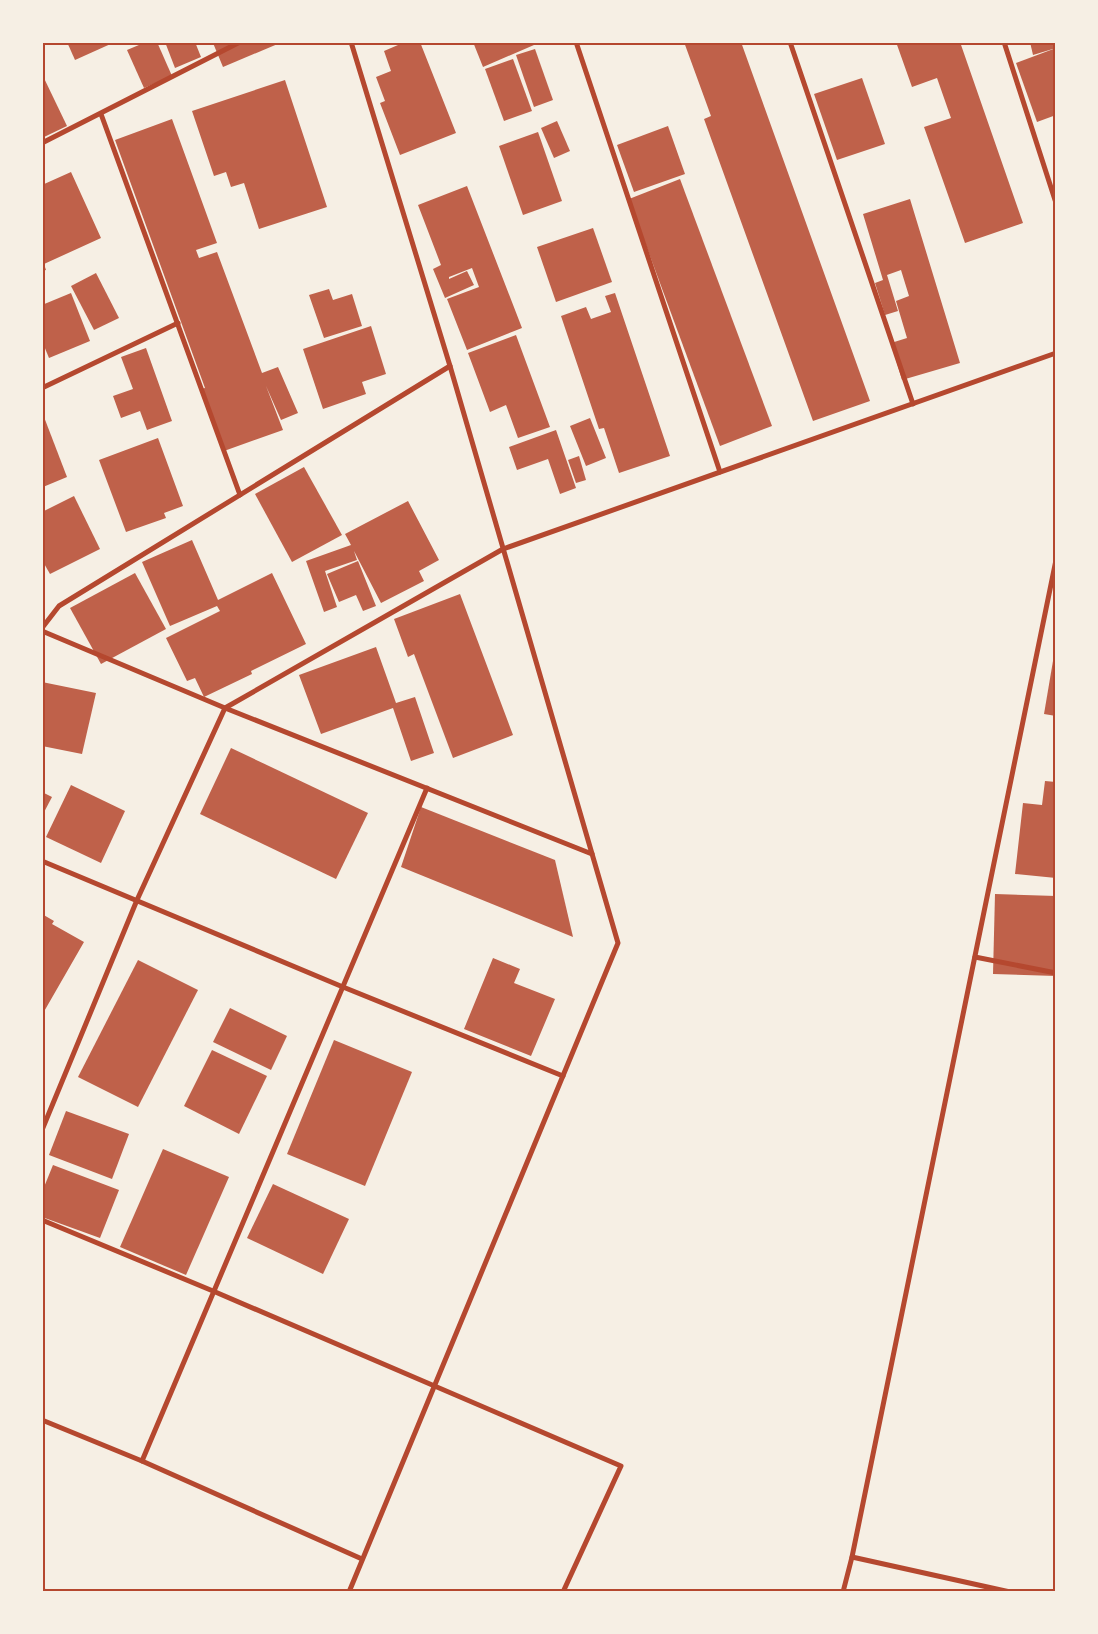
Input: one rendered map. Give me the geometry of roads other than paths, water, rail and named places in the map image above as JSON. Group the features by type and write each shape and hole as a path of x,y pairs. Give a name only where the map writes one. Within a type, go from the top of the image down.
{"street":[{"path":"42,143 240,42"},
{"path":"349,1592 618,943 450,366 351,42"},
{"path":"576,42 720,472"},
{"path":"790,42 913,404"},
{"path":"1004,42 1056,203"},
{"path":"101,114 240,495"},
{"path":"42,388 178,323"},
{"path":"42,1130 137,900 226,708 503,549 1056,353"},
{"path":"450,366 60,606 42,629 226,708 592,854"},
{"path":"843,1592 852,1557 976,957 1056,560"},
{"path":"142,1460 427,788"},
{"path":"42,861 343,987 563,1076"},
{"path":"976,957 1056,973"},
{"path":"42,1220 621,1466 563,1592"},
{"path":"42,1420 142,1460 362,1559"},
{"path":"852,1557 1010,1592"}]}
